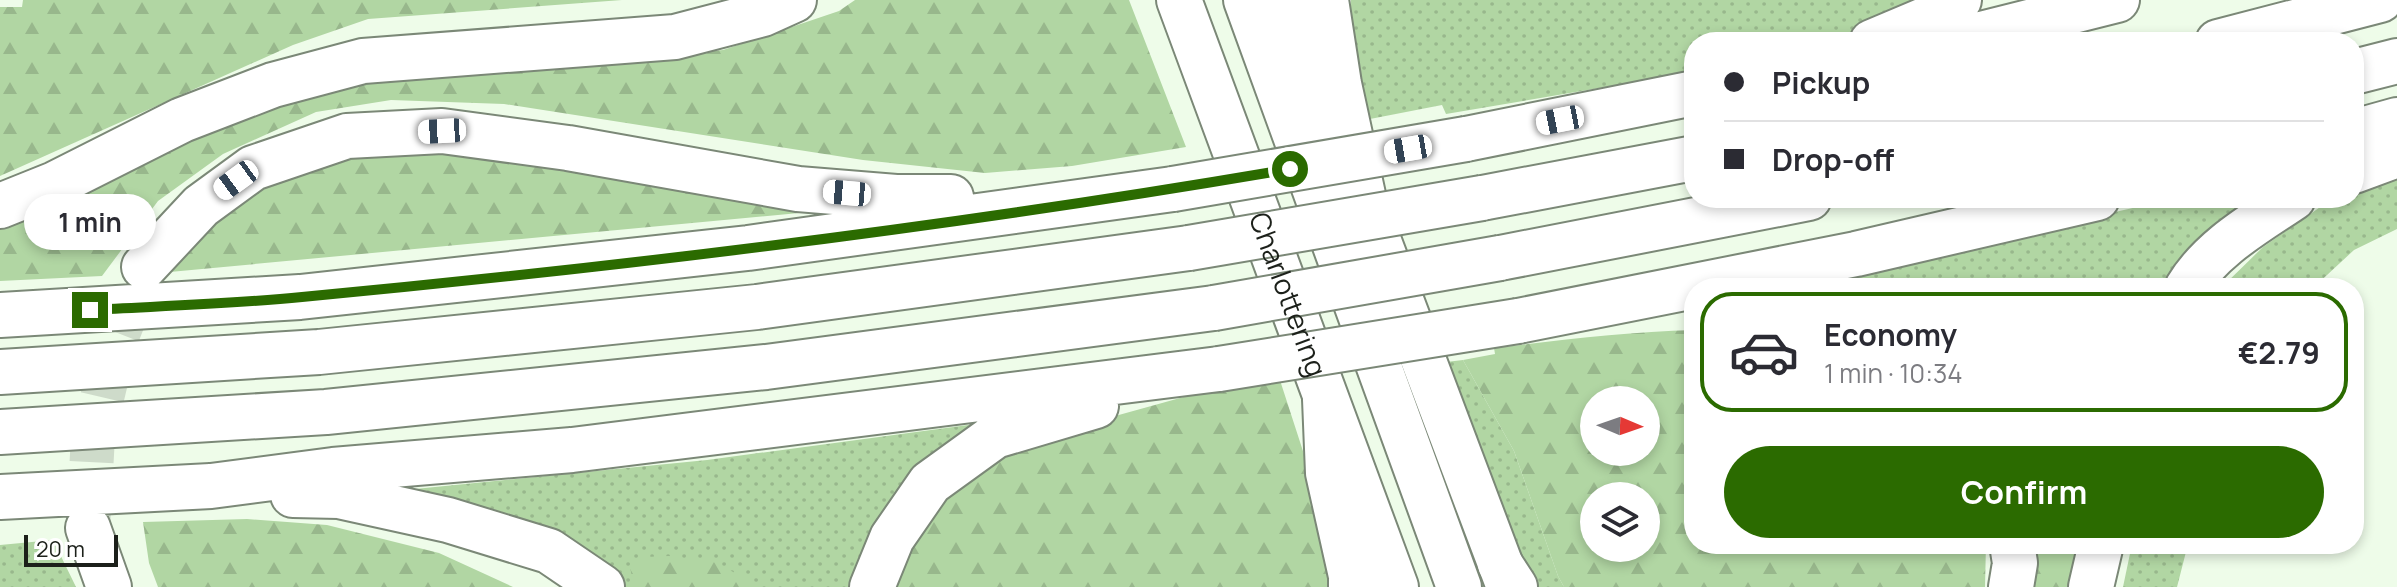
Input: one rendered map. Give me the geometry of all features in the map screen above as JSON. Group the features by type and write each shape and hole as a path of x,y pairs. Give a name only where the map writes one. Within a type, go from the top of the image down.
{"highway":[{"path":"0,206 55,184 182,120 273,85 363,61 675,37 763,14 794,0"},
{"name":"Charlottering","path":"1179,0 1396,587"},
{"path":"1246,0 1459,587"},
{"path":"1288,0 1508,579"},
{"path":"1326,0 1339,84 1363,195"},
{"path":"1896,32 1948,10 1959,0"},
{"path":"1989,32 2117,0"},
{"path":"2257,32 2380,0"},
{"path":"2364,69 2397,61"},
{"path":"0,315 315,296 748,248 1173,189 1466,139 1684,95"},
{"path":"2364,129 2397,120"},
{"path":"144,267 201,206 253,168 347,136 442,131 568,148 798,189 896,197 1007,197 1106,187 1173,189"},
{"path":"2364,167 2397,155"},
{"path":"0,372 319,352 757,307 1189,248 1684,160"},
{"path":"0,432 326,412 766,367 1214,308 1500,258 1758,208"},
{"path":"1735,278 1856,254 2054,208"},
{"path":"2194,278 2234,238 2278,208"},
{"path":"0,497 211,486 333,470 572,450 1219,369 1518,321 1684,288"},
{"path":"1518,321 1684,307"},
{"path":"872,587 892,538 930,483 995,436 1219,369"},
{"path":"1325,399 1328,473 1351,587"},
{"path":"211,486 270,494 339,496 448,520 549,551 602,587"},
{"path":"88,528 109,587"},
{"path":"2011,587 2014,554"},
{"path":"2091,587 2099,554"}],"green space":[{"path":"23,0 622,0 368,19 293,45 0,176 0,7 22,7"},
{"path":"855,0 1129,0 1186,147 1072,166 985,173 863,160 504,104 391,100 316,112 223,154 158,201 102,276 0,281 0,226 266,101 410,72 595,62 723,50 839,11"},
{"path":"1351,0 1962,0 1859,32 1684,32 1684,74 1446,114 1442,105 1370,119 1358,75 1350,16"},
{"path":"388,140 852,208 159,273 227,203 309,158"},
{"path":"2397,172 2397,229 2354,250 2324,278 2231,278 2263,247 2319,208 2364,208 2364,185"},
{"path":"2133,208 2248,208 2182,278 1824,278"},
{"path":"1684,330 1684,554 1986,554 1985,587 1564,587 1514,451 1463,360 1495,354 1494,348"},
{"path":"1463,360 1514,451 1564,587 1532,587 1446,362"},
{"path":"1277,371 1325,519 1339,587 891,587 914,536 951,488 1014,444"},
{"path":"983,423 862,587 617,587 533,534 415,489 707,460"},
{"path":"247,519 327,525 439,553 513,587 158,587 149,563 143,522"},
{"path":"53,540 76,587 0,587 0,545"},
{"path":"2036,554 2079,554 2072,587 2035,587"},
{"path":"2130,554 2185,554 2177,587 2123,587"},
{"path":"669,556 714,562 762,587 634,587 630,567 645,557"}],"tunnel":[{"path":"88,528 93,436 116,339 142,273"}],"route":[{"path":"90,310 300,297 748,248 1173,189 1290,169"}]}
